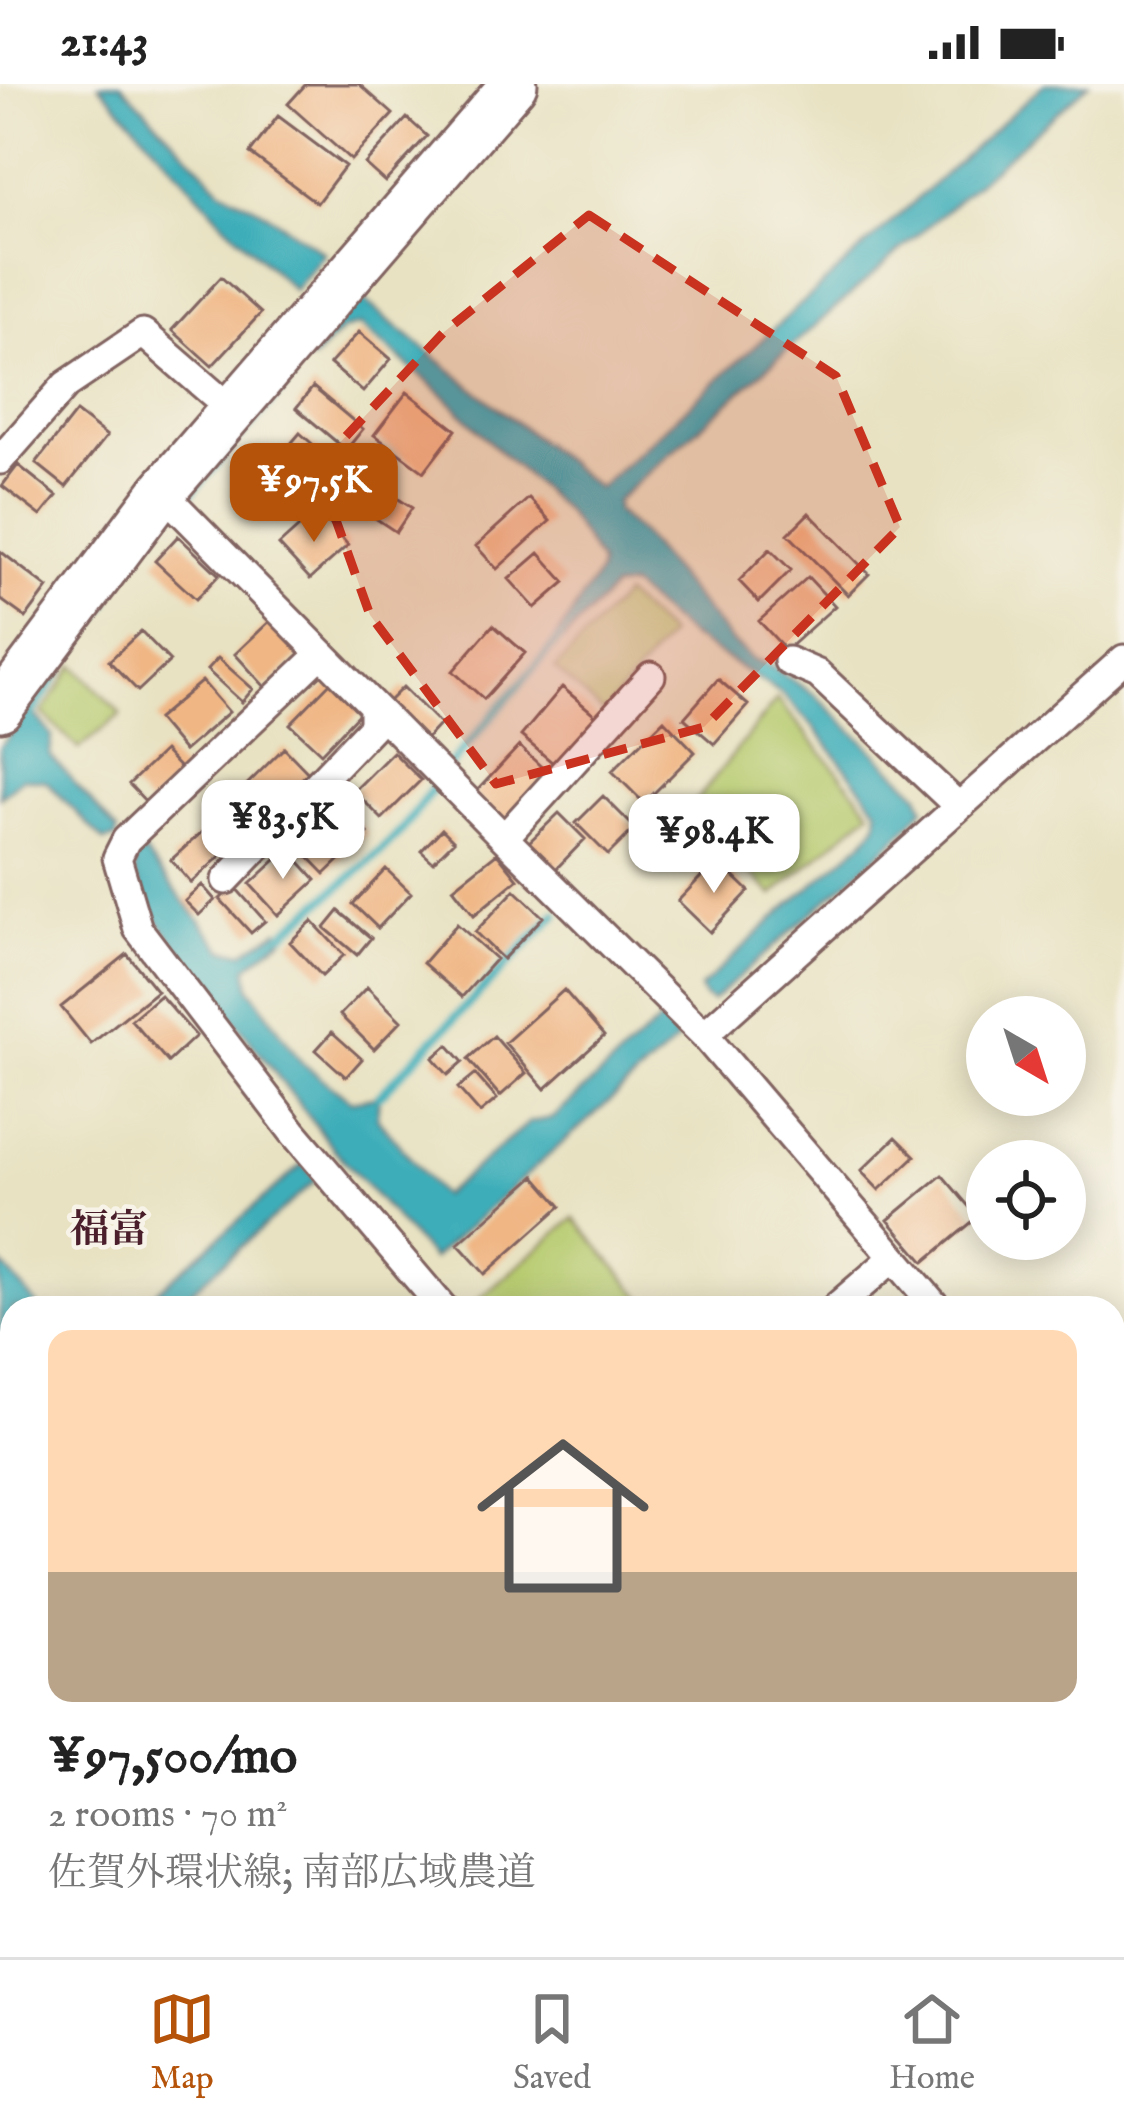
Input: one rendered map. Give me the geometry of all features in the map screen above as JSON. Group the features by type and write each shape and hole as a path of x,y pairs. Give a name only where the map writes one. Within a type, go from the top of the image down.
{"main road":[{"path":"0,708 162,492 514,84"}],"street":[{"path":"0,460 66,385 142,333 232,411"},
{"path":"162,492 704,1035 927,1296"},
{"path":"321,654 126,840 117,858 138,929 293,1132 433,1296"},
{"path":"704,1035 1124,658"},
{"path":"788,661 818,674 958,806"},
{"path":"504,838 651,676"},
{"path":"226,880 373,726 373,706"},
{"path":"849,1296 892,1258"}],"highlighted area":[{"path":"589,215 836,376 900,527 704,727 496,784 370,615 317,467 444,332"}],"green space":[{"path":"624,595 669,635 604,713 555,669"},
{"path":"74,665 121,714 79,749 42,713"},
{"path":"777,699 871,811 773,895 689,810"},
{"path":"574,1218 641,1296 483,1296"}],"water":[{"path":"99,84 121,84 222,190 324,253 294,290 225,224"},
{"path":"1044,84 1089,84 616,501 616,511 731,641 815,695 919,794 924,808 898,837 712,1001 700,988 864,841 877,824 878,809 782,694 688,635 630,586 613,588 564,640 557,636 599,572 600,563 566,512 445,396 360,325 342,330 312,360 305,357 360,297 598,488"},
{"path":"30,708 52,736 50,755 117,831 116,838 104,841 46,781 23,778 0,797 0,747"},
{"path":"144,852 224,950 244,952 279,930 284,933 247,967 250,988 302,1063 351,1101 379,1096 377,1118 442,1196 530,1122 553,1118 660,1021 673,1026 677,1041 432,1259 334,1149 153,915 135,875 135,860"},
{"path":"303,1164 316,1180 186,1296 152,1296"},
{"path":"0,1262 30,1296 0,1296"}],"building":[{"path":"306,84 359,84 393,114 351,160 288,104"},
{"path":"278,116 345,166 317,203 250,153"},
{"path":"407,118 427,136 385,182 365,164"},
{"path":"221,277 261,313 212,366 172,330"},
{"path":"359,332 391,359 363,392 330,364"},
{"path":"313,387 363,429 346,450 296,408"},
{"path":"407,392 456,430 424,472 374,435"},
{"path":"76,412 107,436 66,487 36,463"},
{"path":"300,433 346,474 328,495 282,454"},
{"path":"18,465 57,496 41,516 2,486"},
{"path":"355,470 412,508 396,532 339,494"},
{"path":"529,498 550,521 497,569 476,546"},
{"path":"318,510 348,545 310,579 279,545"},
{"path":"809,513 869,574 848,595 788,534"},
{"path":"178,536 219,575 196,599 155,561"},
{"path":"770,549 791,570 759,602 739,581"},
{"path":"0,551 48,588 26,618 0,599"},
{"path":"539,553 565,582 535,608 509,579"},
{"path":"808,577 835,606 786,650 759,621"},
{"path":"271,620 302,653 265,687 235,654"},
{"path":"493,625 525,653 484,699 453,671"},
{"path":"141,631 170,661 138,691 109,661"},
{"path":"218,658 253,689 242,702 207,670"},
{"path":"334,679 364,708 321,753 290,724"},
{"path":"718,679 748,705 714,744 684,718"},
{"path":"202,681 229,712 184,751 157,719"},
{"path":"403,687 440,724 426,739 388,702"},
{"path":"562,687 601,720 560,769 521,736"},
{"path":"664,720 695,752 644,803 612,771"},
{"path":"519,746 550,775 505,823 474,794"},
{"path":"284,748 312,777 256,833 227,804"},
{"path":"164,751 184,772 149,805 129,784"},
{"path":"393,752 421,780 382,819 354,791"},
{"path":"603,796 635,828 608,855 576,823"},
{"path":"338,801 368,833 325,874 294,842"},
{"path":"559,813 585,839 552,873 525,846"},
{"path":"222,814 242,836 191,883 171,860"},
{"path":"442,829 454,841 433,862 421,851"},
{"path":"288,849 316,880 278,915 250,884"},
{"path":"497,853 518,879 474,915 453,888"},
{"path":"717,860 749,891 710,932 678,901"},
{"path":"386,869 411,893 378,928 353,904"},
{"path":"202,885 215,900 199,915 185,901"},
{"path":"234,886 265,921 251,933 220,899"},
{"path":"515,890 543,917 503,959 475,932"},
{"path":"339,911 371,938 357,955 325,928"},
{"path":"312,921 344,955 322,976 290,942"},
{"path":"457,924 496,959 462,997 423,963"},
{"path":"127,954 157,991 91,1044 61,1007"},
{"path":"367,987 401,1021 374,1049 340,1015"},
{"path":"564,990 604,1036 545,1089 505,1043"},
{"path":"160,995 196,1036 168,1062 131,1020"},
{"path":"332,1032 362,1059 346,1077 316,1050"},
{"path":"494,1036 526,1073 500,1096 468,1059"},
{"path":"448,1045 463,1062 448,1075 433,1058"},
{"path":"475,1074 497,1099 480,1113 458,1088"},
{"path":"896,1137 915,1156 879,1190 861,1171"},
{"path":"942,1175 966,1203 966,1227 924,1262 888,1220"},
{"path":"535,1176 561,1206 485,1274 458,1244"}],"waterway":[{"path":"240,437 291,379"},
{"path":"188,497 222,458"},
{"path":"72,653 107,603"},
{"path":"450,765 560,638"},
{"path":"34,710 59,671"},
{"path":"284,933 377,855 436,784"},
{"path":"379,1096 556,914"}],"district":[{"name":"福富","path":"109,1228"}]}
